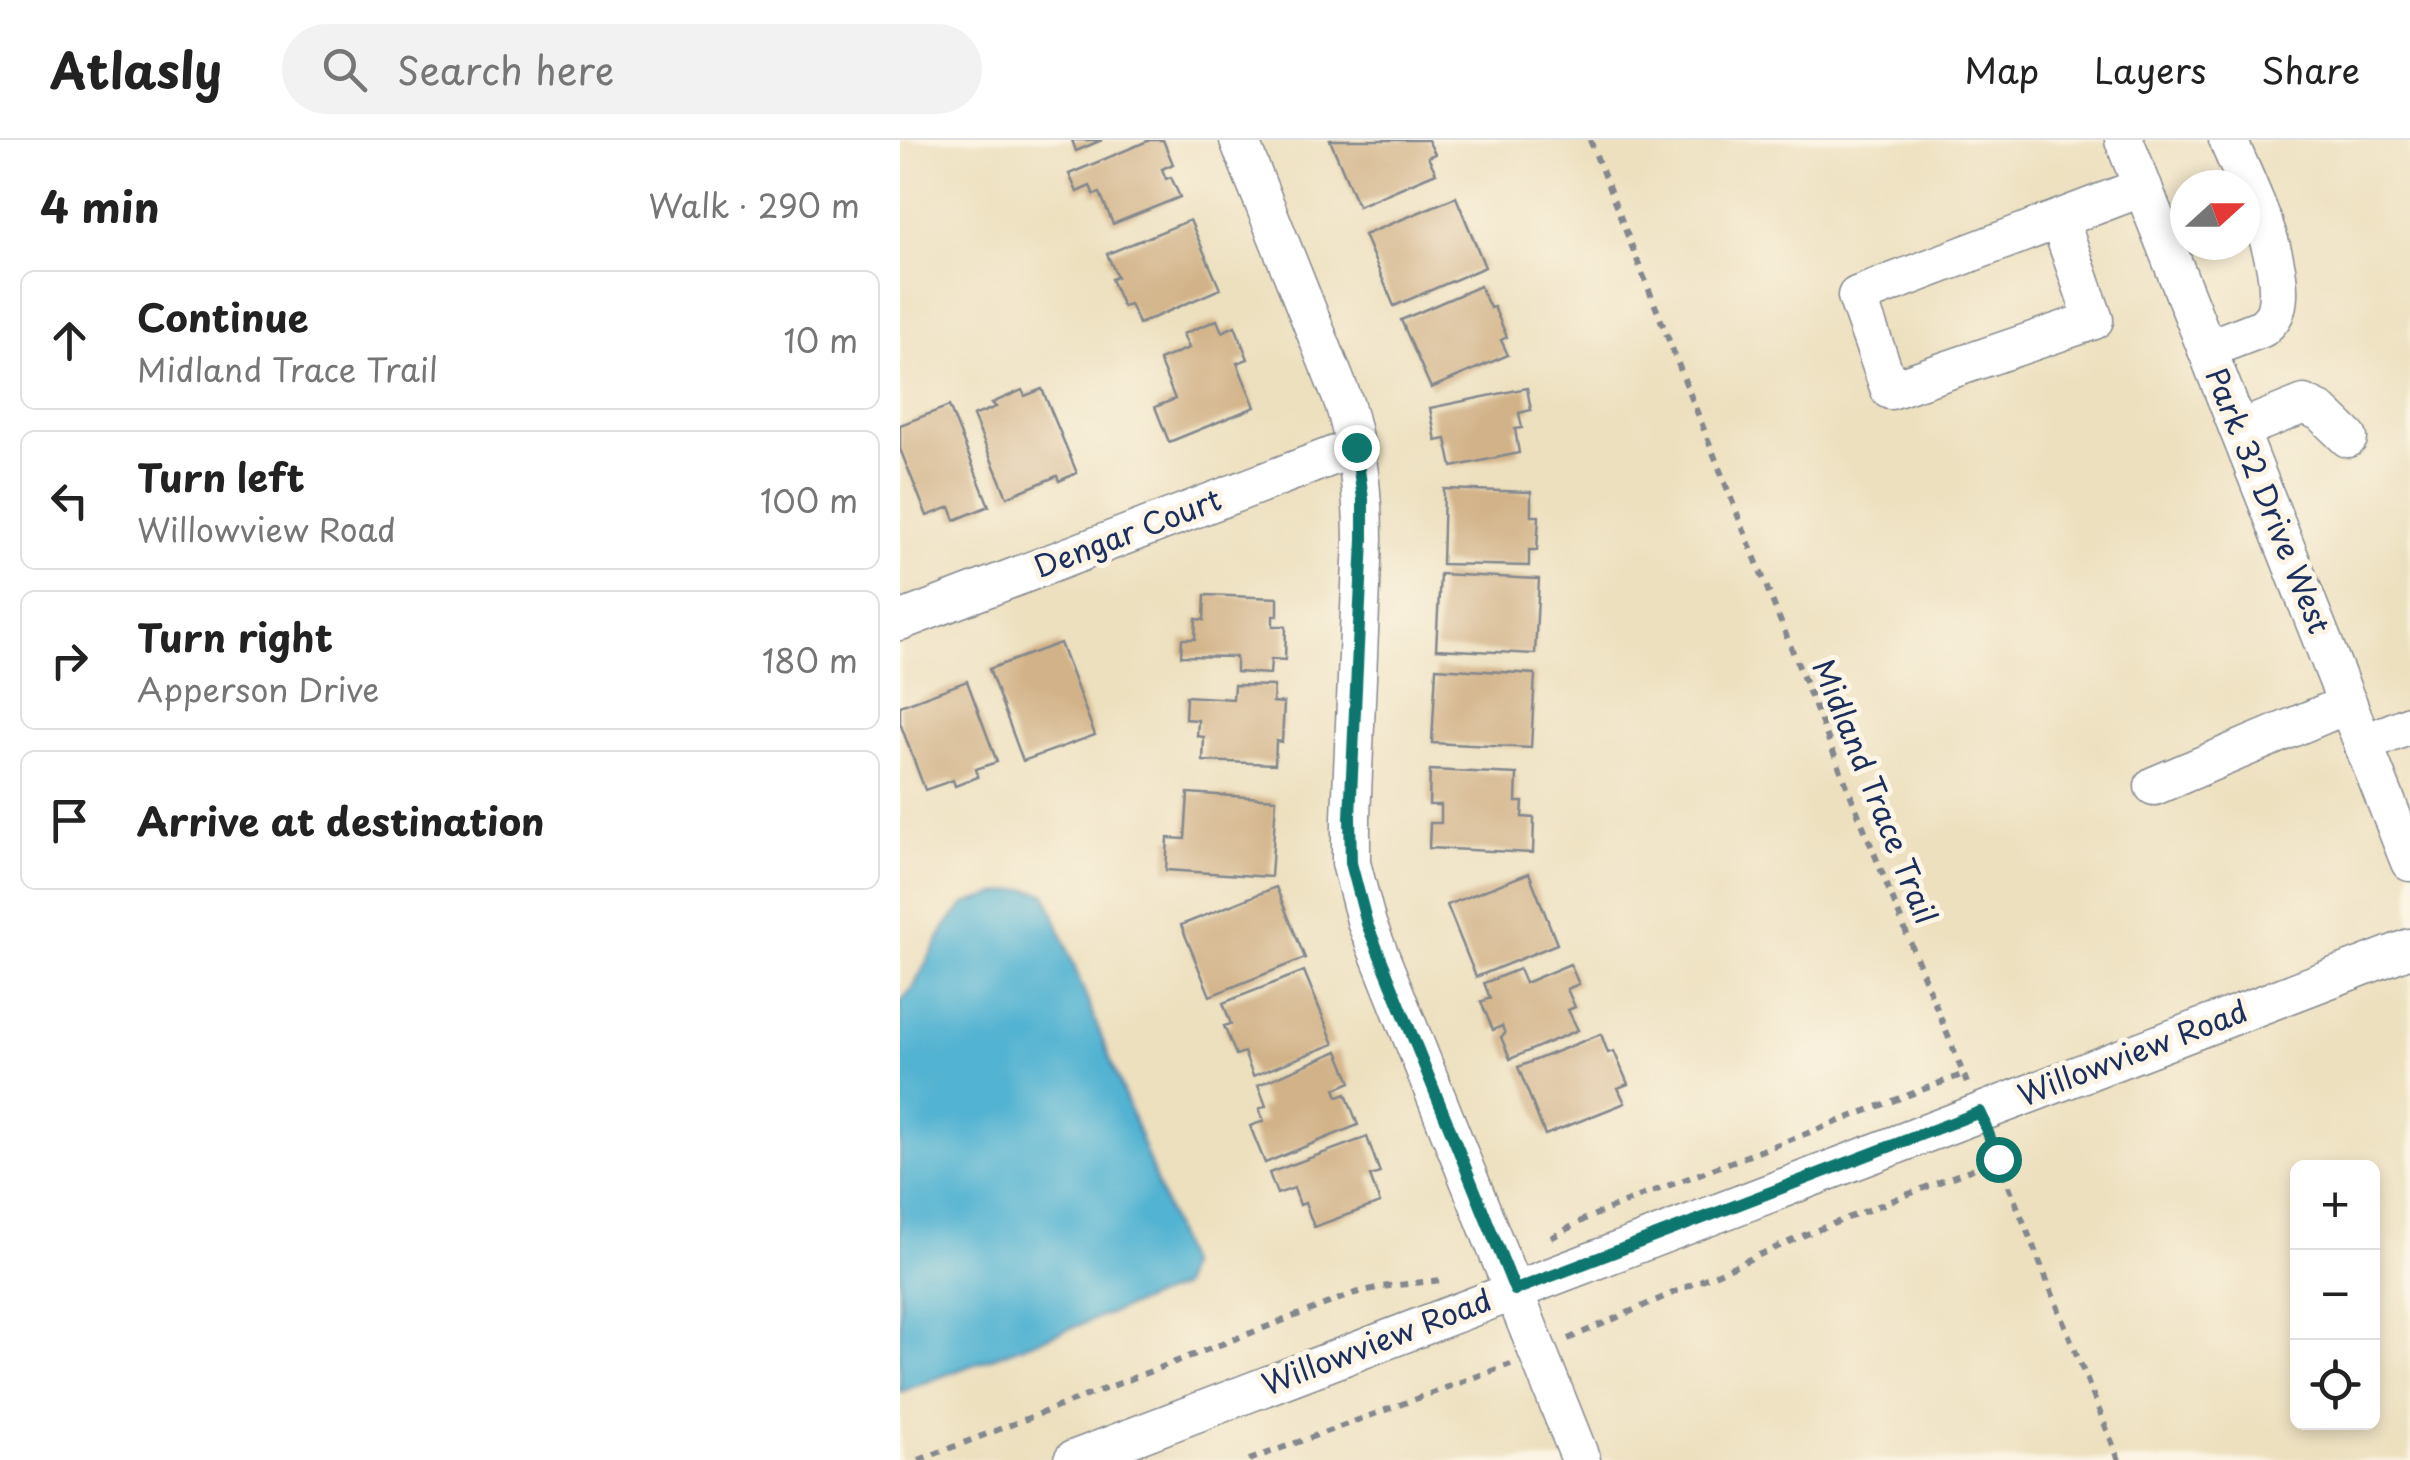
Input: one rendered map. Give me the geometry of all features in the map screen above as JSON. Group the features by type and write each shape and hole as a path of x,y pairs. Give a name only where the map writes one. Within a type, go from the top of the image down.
{"street":[{"path":"1238,140 1344,404 1356,447 1363,499 1363,539 1351,863 1367,924 1581,1460"},
{"name":"Park 32 Drive West","path":"2124,140 2410,862"},
{"path":"2206,349 2262,328 2276,310 2278,290 2273,252 2228,140"},
{"path":"2059,218 2094,320 1890,390 1858,296 2059,218 2142,187"},
{"path":"2239,430 2304,404 2321,412 2348,438"},
{"name":"Dengar Court","path":"900,621 1356,447"},
{"path":"2154,786 2348,704"},
{"path":"2363,744 2410,724"},
{"name":"Willowview Road","path":"1073,1460 1508,1274 1980,1112 2410,948"}],"path":[{"name":"Midland Trace Trail","path":"1590,140 2119,1460"},
{"path":"1508,1274 1547,1240 1587,1218 1964,1074"},
{"path":"1249,1460 1540,1353 1773,1248 1998,1159"},
{"path":"920,1460 1355,1293 1446,1280"}],"water":[{"path":"1028,889 1046,894 1187,1265 1181,1287 900,1392 900,1002 913,988 946,926 965,904"}],"building":[{"path":"1072,140 1102,140 1076,151"},
{"path":"1150,140 1163,140 1173,164 1162,169 1166,179 1171,177 1180,197 1113,224 1100,193 1094,195 1090,186 1077,192 1069,174"},
{"path":"1330,140 1428,140 1435,154 1428,157 1436,173 1358,206"},
{"path":"1456,197 1485,267 1394,306 1364,235"},
{"path":"1190,220 1220,289 1139,324 1130,304 1123,307 1111,279 1117,277 1107,254"},
{"path":"1480,286 1507,337 1501,340 1508,355 1431,388 1401,320"},
{"path":"1217,320 1222,332 1235,326 1248,359 1237,363 1255,407 1169,442 1155,407 1175,399 1159,360 1189,348 1183,334"},
{"path":"1527,388 1531,410 1519,413 1522,428 1515,429 1519,453 1452,467 1446,439 1436,441 1430,408"},
{"path":"1042,389 1077,473 1059,481 1057,476 1007,497 973,416 1022,390 1025,396"},
{"path":"949,406 989,506 955,520 950,507 927,516 900,449 900,425"},
{"path":"1444,489 1531,492 1531,516 1539,516 1537,550 1529,550 1529,566 1442,564"},
{"path":"1440,574 1539,579 1535,654 1436,649"},
{"path":"1205,595 1278,598 1278,616 1273,616 1273,626 1286,626 1285,660 1271,659 1270,674 1236,672 1236,657 1181,656 1182,639 1195,639 1196,619 1204,620"},
{"path":"1060,643 1095,735 1023,761 989,669"},
{"path":"1436,668 1535,674 1531,748 1432,743"},
{"path":"967,681 997,762 976,769 978,777 955,786 953,780 925,790 900,723 900,706"},
{"path":"1234,685 1274,686 1273,702 1284,703 1282,742 1276,741 1275,764 1203,761 1204,737 1197,736 1198,720 1185,719 1186,696 1233,699"},
{"path":"1430,770 1517,774 1516,802 1523,802 1522,817 1534,818 1533,853 1429,848 1430,823 1441,823 1441,805 1429,805"},
{"path":"1188,793 1276,799 1271,877 1166,870 1168,838 1185,839"},
{"path":"1529,873 1557,944 1476,977 1447,905"},
{"path":"1276,887 1305,958 1210,996 1181,925"},
{"path":"1570,964 1579,984 1567,989 1575,1007 1568,1010 1578,1030 1510,1059 1501,1037 1505,1034 1502,1026 1493,1030 1481,1002 1490,998 1484,983 1519,969 1525,983"},
{"path":"1304,971 1334,1044 1253,1076 1244,1052 1236,1055 1224,1026 1231,1024 1223,1003"},
{"path":"1601,1034 1608,1053 1614,1051 1628,1084 1618,1088 1625,1103 1545,1135 1518,1067"},
{"path":"1338,1051 1351,1082 1335,1089 1338,1097 1346,1094 1358,1125 1265,1163 1250,1126 1264,1121 1259,1109 1266,1106 1258,1085"},
{"path":"1367,1137 1380,1173 1370,1176 1380,1203 1314,1227 1294,1188 1277,1194 1269,1173"}],"route":[{"path":"1356,447 1363,499 1363,539 1351,863 1367,924 1515,1290 1980,1112 1998,1159"}]}
